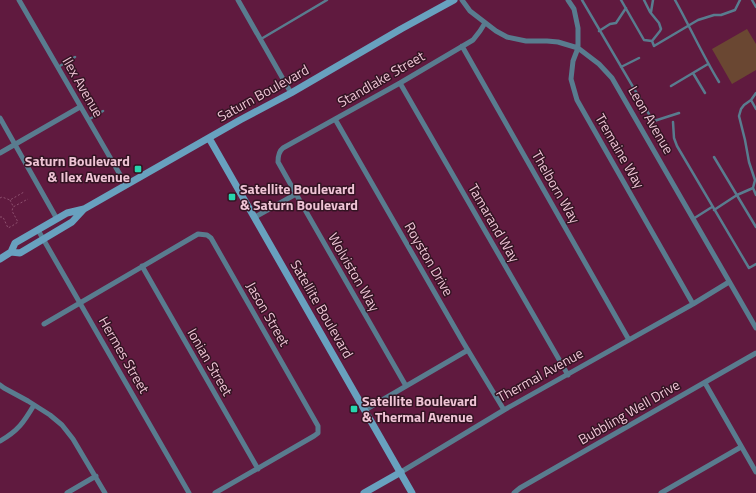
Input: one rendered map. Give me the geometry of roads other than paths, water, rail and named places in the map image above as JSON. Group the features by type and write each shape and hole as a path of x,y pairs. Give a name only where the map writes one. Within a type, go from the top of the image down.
{"street":[{"name":"Ilex Avenue","path":"19,0 126,185"},
{"path":"238,0 291,93"},
{"name":"Saturn Boulevard","path":"0,259 11,252 15,243 66,213 84,209 454,0"},
{"name":"Leon Avenue","path":"462,0 470,11 496,31 507,37 526,41 558,42 578,48 599,64 612,78 756,328"},
{"name":"Tremaine Way","path":"568,0 574,9 578,28 578,48 573,61 572,78 577,100 693,304"},
{"name":"Standlake Street","path":"283,148 400,83 473,40 485,23"},
{"name":"Thelborn Way","path":"462,46 629,340"},
{"name":"Tamarand Way","path":"400,83 568,375"},
{"path":"0,153 80,107"},
{"path":"0,118 58,219"},
{"name":"Royston Drive","path":"335,119 504,410"},
{"name":"Satellite Boulevard","path":"209,138 412,493"},
{"name":"Wolviston Way","path":"283,148 280,150 278,162 406,386"},
{"path":"255,217 296,194"},
{"name":"Saturn Boulevard","path":"11,252 20,253 44,239 72,222 84,209"},
{"name":"Hermes Street","path":"38,230 189,493"},
{"name":"Jason Street","path":"142,266 198,234 207,235 211,238 318,426 318,432 314,436 258,469"},
{"path":"44,324 142,266"},
{"name":"Ionian Street","path":"142,266 258,469"},
{"name":"Thermal Avenue","path":"364,493 504,410 693,304 729,282"},
{"path":"365,410 468,350"},
{"name":"Bubbling Well Drive","path":"514,493 756,353"},
{"path":"705,383 756,472"},
{"path":"0,385 50,415 66,429 105,493"},
{"path":"0,441 9,436 23,423 34,405"},
{"path":"661,493 741,447"},
{"path":"216,493 258,469"},
{"path":"66,493 96,476"}],"lane":[{"path":"260,39 327,0"},
{"path":"582,0 653,121 678,114"},
{"path":"621,0 644,40 652,41"},
{"path":"644,0 650,12 659,23 661,29 652,41"},
{"path":"650,12 653,0"},
{"path":"675,0 719,82"},
{"path":"652,41 654,46 698,20 735,10 740,0"},
{"path":"752,0 756,7"},
{"path":"599,30 610,24 616,23 626,8"},
{"path":"58,67 75,57"},
{"path":"621,67 639,58"},
{"path":"671,86 708,64"},
{"path":"693,73 705,93"},
{"path":"756,93 741,109 739,116 746,140 749,162 755,180 753,188 756,195"},
{"path":"751,100 756,109"},
{"path":"88,120 103,111"},
{"path":"672,122 674,138 677,146 713,209 749,268 756,264"},
{"path":"714,158 756,227"},
{"path":"693,219 753,188"}],"place":[{"name":"Saturn Boulevard & Ilex Avenue","path":"138,169"},
{"name":"Satellite Boulevard & Saturn Boulevard","path":"232,197"},
{"name":"Satellite Boulevard & Thermal Avenue","path":"354,409"}]}
